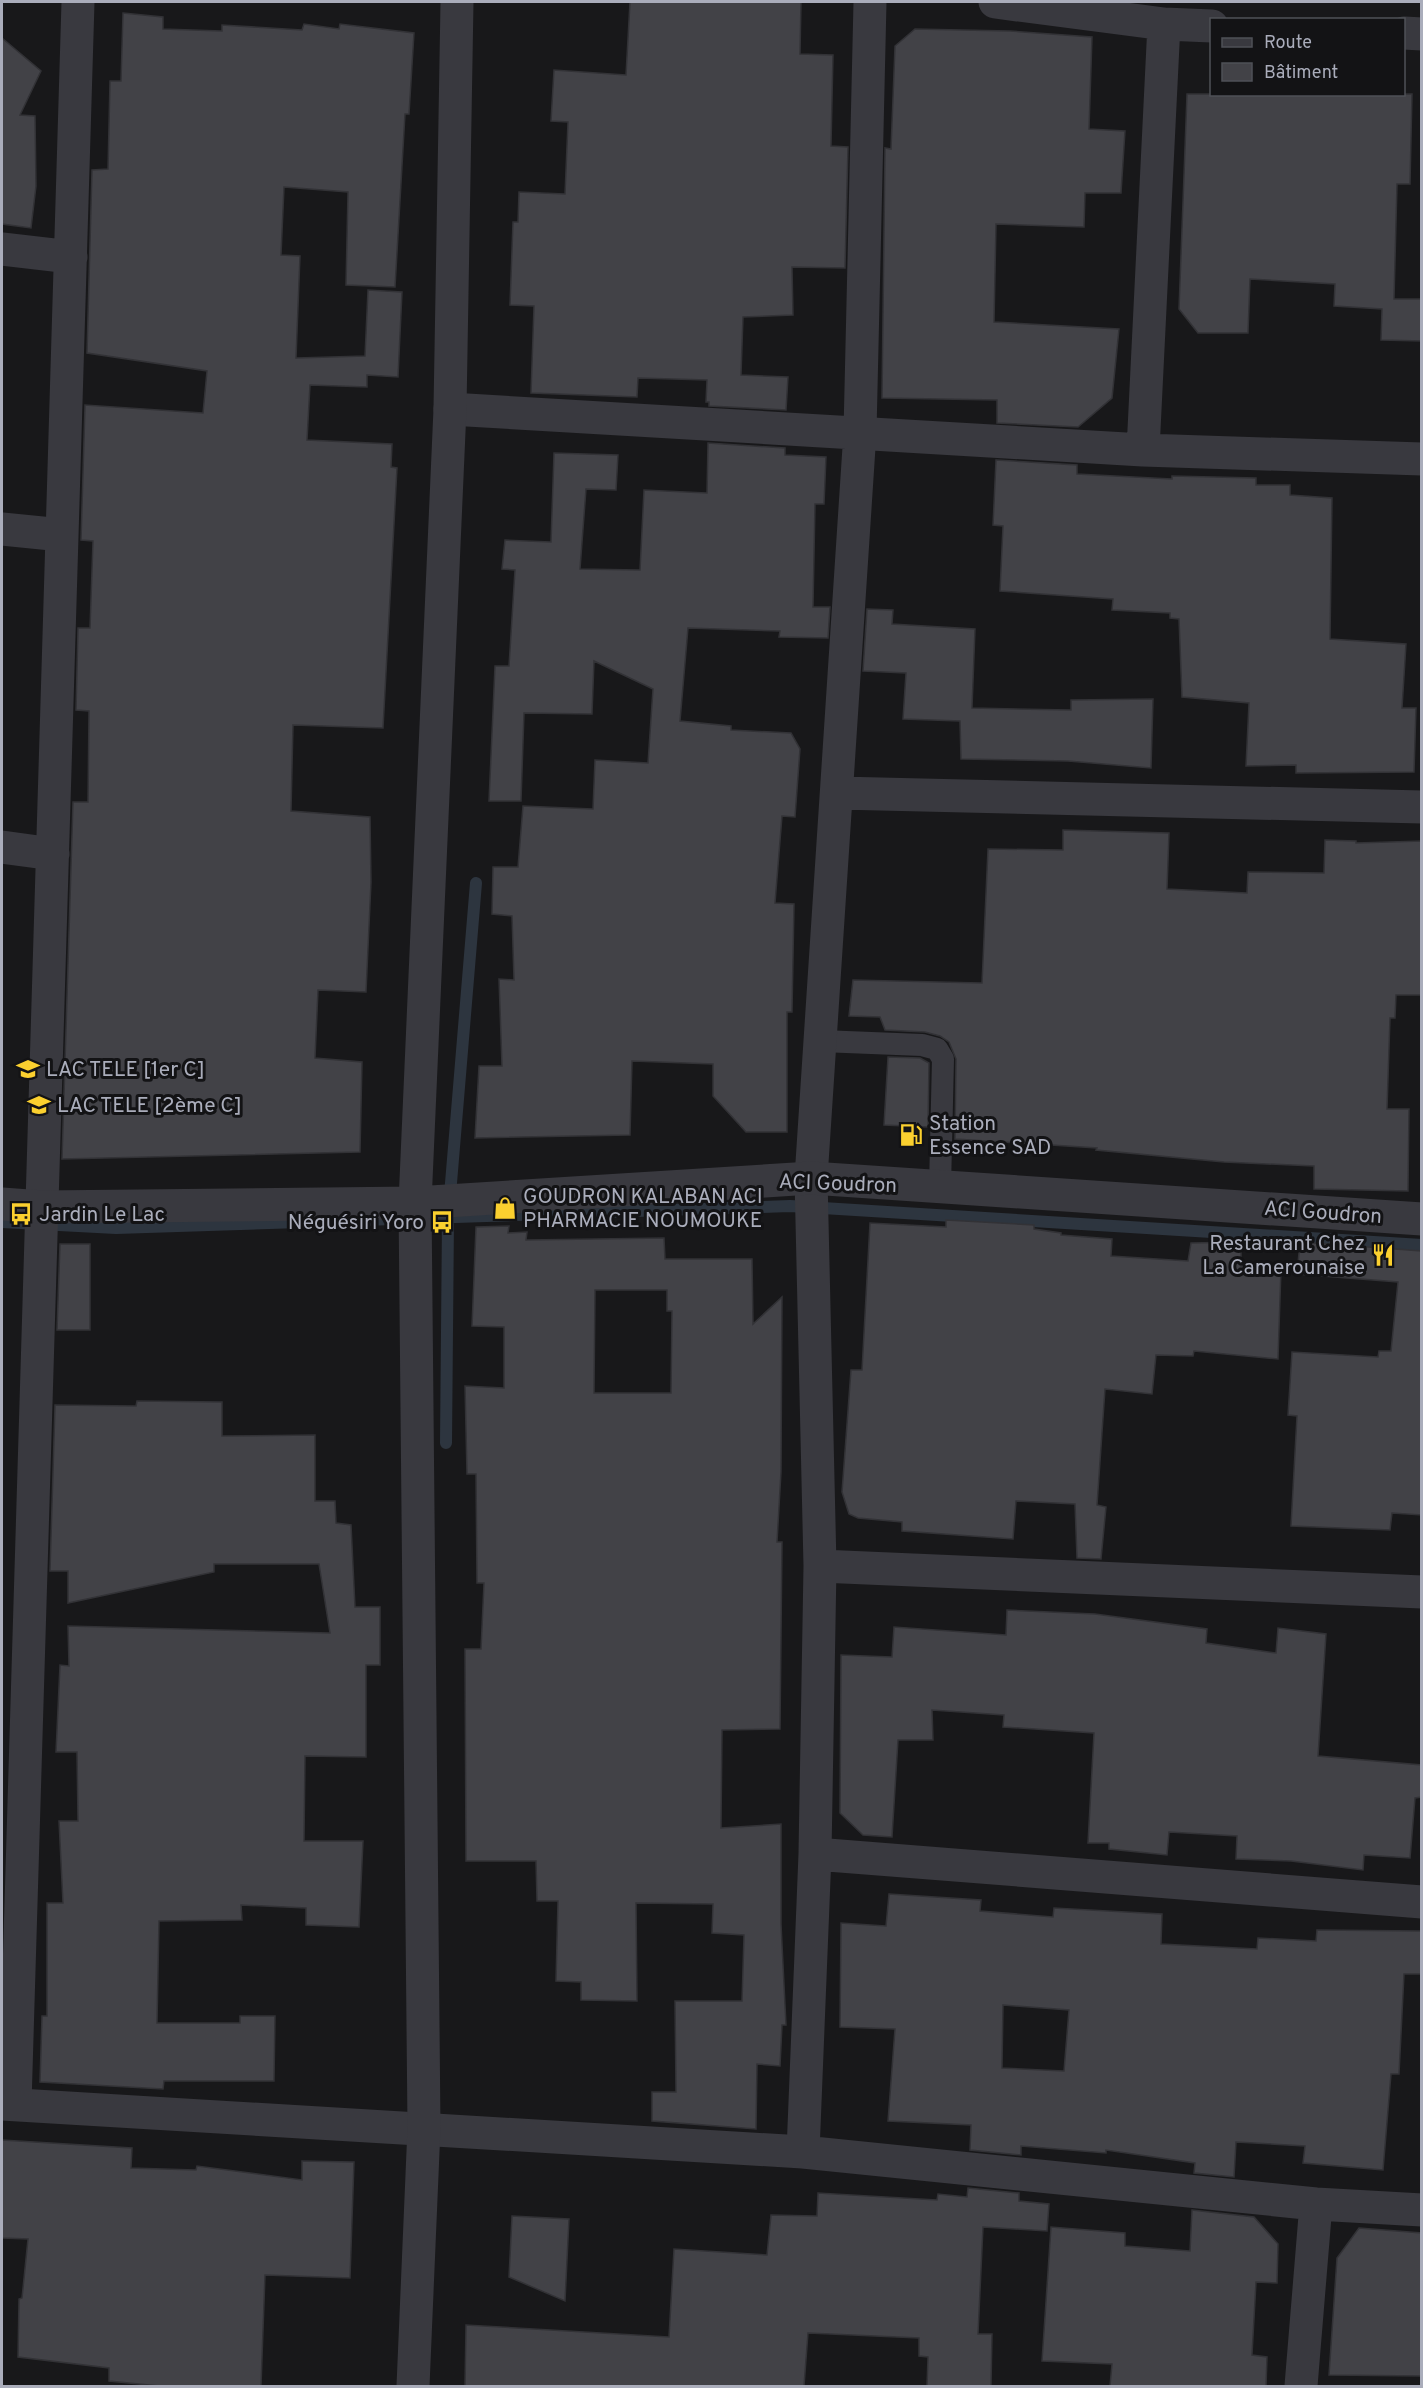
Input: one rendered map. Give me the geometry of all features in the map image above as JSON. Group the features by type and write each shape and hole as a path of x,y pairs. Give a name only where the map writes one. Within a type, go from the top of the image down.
{"street":[{"path":"78,2 42,1207 16,1581 8,2104 803,2152 1316,2204 1422,2210"},
{"path":"413,2386 423,2128 415,1203 450,409 457,2"},
{"path":"803,2152 815,1854 820,1566 811,1178 860,432 870,2"},
{"path":"995,2 1164,24 1210,26"},
{"path":"1143,450 1164,24"},
{"path":"1405,33 1422,34"},
{"path":"2,249 71,256"},
{"path":"450,409 1143,450 1422,459"},
{"path":"2,529 62,535"},
{"path":"838,793 1422,807"},
{"path":"2,847 53,854"},
{"name":"ACI Goudron","path":"2,1204 42,1207 415,1203 811,1178 1422,1219"},
{"path":"820,1566 1422,1592"},
{"path":"815,1854 1422,1902"},
{"path":"1301,2386 1316,2204"}],"lane":[{"path":"821,1041 922,1045 936,1050 944,1059 940,1187"}],"building":[{"path":"630,2 801,2 800,54 833,55 831,146 848,147 845,268 792,267 793,315 743,317 741,375 788,377 786,410 709,406 709,402 706,402 707,380 638,378 637,397 531,393 534,306 510,305 513,222 518,222 519,192 565,194 568,122 551,121 554,70 626,75"},
{"path":"123,13 163,17 163,29 222,31 222,25 302,30 304,24 339,29 340,24 414,33 409,114 405,114 395,287 346,285 348,192 284,187 281,255 300,256 296,358 365,356 368,290 402,292 398,377 367,375 367,387 310,385 307,440 392,444 391,467 397,468 383,728 293,725 291,811 370,817 371,882 366,992 318,990 315,1058 362,1062 360,1152 62,1159 73,802 88,802 89,711 76,710 78,628 90,628 93,541 81,540 85,405 203,413 207,371 87,353 92,170 108,169 110,81 121,81"},
{"path":"915,29 1010,31 1092,37 1089,129 1125,131 1121,193 1085,193 1084,227 996,224 994,322 1119,329 1112,398 1078,427 997,423 997,400 882,398 885,148 891,149 895,46"},
{"path":"2,38 41,71 20,115 35,116 36,186 31,228 2,224"},
{"path":"1187,94 1405,96 1405,94 1412,94 1410,184 1397,184 1394,299 1422,299 1422,341 1381,340 1382,309 1334,306 1335,284 1250,279 1248,333 1198,333 1179,309"},
{"path":"708,443 785,448 785,455 826,457 824,504 815,504 813,607 830,607 828,638 779,637 780,631 688,628 680,721 731,726 731,730 791,733 800,749 795,817 782,816 775,903 794,904 792,1012 787,1012 787,1132 746,1132 713,1096 713,1064 632,1061 630,1135 475,1138 479,1066 502,1066 499,979 514,980 512,916 492,914 493,867 518,867 523,806 593,809 595,760 648,763 653,689 594,661 592,714 524,713 521,801 489,801 495,666 509,666 515,570 502,569 505,540 551,542 554,453 618,455 616,490 586,489 580,569 640,570 644,490 707,493"},
{"path":"996,460 1077,465 1077,474 1172,479 1172,476 1256,478 1256,485 1290,485 1290,495 1332,498 1330,639 1406,644 1402,708 1416,708 1414,772 1296,773 1296,765 1246,766 1249,703 1182,697 1179,619 1170,618 1170,613 1112,610 1113,599 1000,591 1003,526 993,525"},
{"path":"867,609 893,610 892,624 975,629 972,708 1071,710 1071,700 1153,699 1151,768 1068,761 961,759 960,721 903,719 906,673 863,671"},
{"path":"1063,830 1169,833 1167,889 1247,893 1248,872 1324,873 1325,840 1356,841 1356,843 1422,841 1422,995 1396,995 1395,1018 1390,1018 1387,1109 1409,1109 1408,1191 1314,1189 1314,1166 1224,1162 1096,1150 1097,1148 955,1139 956,1059 949,1042 940,1036 925,1032 885,1030 880,1017 849,1016 853,980 982,983 988,849 1063,850"},
{"path":"888,1057 920,1058 929,1063 928,1127 884,1125"},
{"path":"946,1220 1034,1225 1034,1229 1061,1233 1061,1235 1112,1239 1111,1256 1188,1261 1191,1243 1241,1242 1241,1266 1281,1269 1278,1359 1194,1351 1193,1356 1156,1355 1152,1394 1105,1389 1097,1505 1106,1507 1101,1559 1077,1558 1075,1504 1016,1501 1013,1539 902,1531 902,1522 858,1518 849,1514 842,1492 851,1370 862,1370 870,1223 946,1227"},
{"path":"509,1226 508,1233 527,1232 526,1240 664,1238 665,1259 752,1259 753,1324 782,1297 781,1472 777,1542 782,1542 780,1729 722,1730 721,1828 781,1824 781,1924 786,2025 782,2025 780,2066 757,2064 756,2129 652,2121 652,2092 676,2092 675,2001 742,2001 744,1935 712,1933 713,1904 636,1903 637,2001 581,2000 581,1982 556,1981 558,1901 537,1901 536,1861 466,1861 465,1649 481,1649 484,1583 477,1583 476,1474 467,1474 465,1386 504,1388 504,1327 472,1326 476,1227","holes":["595,1290 667,1290 667,1311 672,1311 671,1393 594,1393"]},
{"path":"1300,1242 1422,1251 1422,1515 1392,1513 1390,1530 1291,1526 1297,1416 1288,1415 1292,1352 1378,1357 1379,1351 1391,1351 1398,1282 1297,1274"},
{"path":"60,1244 90,1244 90,1330 57,1330"},
{"path":"137,1401 222,1402 222,1436 315,1435 315,1501 335,1501 336,1523 351,1525 355,1607 380,1607 380,1665 366,1665 366,1757 305,1756 304,1841 363,1841 359,1927 306,1925 306,1908 241,1905 242,1920 159,1921 157,2023 240,2023 240,2016 275,2016 274,2081 164,2081 163,2089 40,2082 42,2016 47,2016 47,1903 63,1903 59,1821 78,1821 77,1752 56,1752 60,1665 69,1666 68,1626 330,1633 319,1564 214,1564 214,1572 68,1603 68,1571 50,1571 55,1405 136,1406"},
{"path":"1007,1610 1095,1614 1207,1629 1206,1643 1276,1653 1278,1628 1326,1634 1318,1756 1422,1765 1422,1797 1415,1798 1410,1858 1364,1855 1363,1870 1291,1861 1236,1859 1237,1836 1169,1832 1167,1855 1109,1849 1109,1843 1088,1843 1094,1733 1003,1727 1004,1715 932,1710 933,1740 898,1740 892,1837 863,1835 840,1813 841,1655 892,1657 894,1627 1006,1635"},
{"path":"889,1894 981,1900 980,1911 1053,1917 1054,1908 1162,1914 1161,1944 1257,1949 1258,1938 1316,1941 1317,1930 1422,1931 1422,1974 1404,1974 1399,2074 1391,2074 1383,2170 1303,2163 1305,2146 1236,2142 1234,2177 1194,2173 1195,2163 1106,2150 1106,2153 1021,2146 1021,2155 970,2150 971,2125 888,2121 895,2029 840,2027 841,1923 886,1926","holes":["1003,2005 1069,2010 1064,2071 1002,2068"]},
{"path":"2,2140 132,2148 131,2168 196,2170 197,2166 302,2180 302,2161 354,2162 350,2278 265,2275 261,2386 159,2386 109,2381 109,2368 18,2357 19,2299 22,2298 28,2239 2,2238"},
{"path":"968,2188 1019,2193 1019,2201 1049,2204 1047,2231 983,2227 978,2334 992,2334 991,2386 927,2386 928,2357 919,2356 919,2338 808,2333 804,2386 465,2386 466,2325 669,2337 674,2249 767,2255 771,2215 817,2216 818,2193 937,2200 938,2194 967,2197"},
{"path":"1192,2210 1254,2217 1278,2244 1277,2283 1256,2282 1252,2355 1267,2357 1266,2386 1110,2386 1112,2364 1042,2361 1051,2227 1125,2233 1125,2246 1190,2251"},
{"path":"512,2216 569,2219 565,2301 509,2277"},
{"path":"1359,2228 1422,2233 1422,2376 1329,2375 1337,2258"}],"waterway":[{"path":"446,1443 448,1219 476,883"},
{"path":"2,1222 116,1228 790,1206 1422,1245"}],"place":[{"name":"LAC TELE [1er C]","path":"28,1069"},
{"name":"LAC TELE [2ème C]","path":"39,1105"},
{"name":"Station Essence SAD","path":"911,1135"},
{"name":"GOUDRON KALABAN ACI PHARMACIE NOUMOUKE","path":"505,1208"},
{"name":"Jardin Le Lac","path":"21,1214"},
{"name":"Néguésiri Yoro","path":"442,1222"},
{"name":"Restaurant Chez La Camerounaise","path":"1383,1255"}]}
